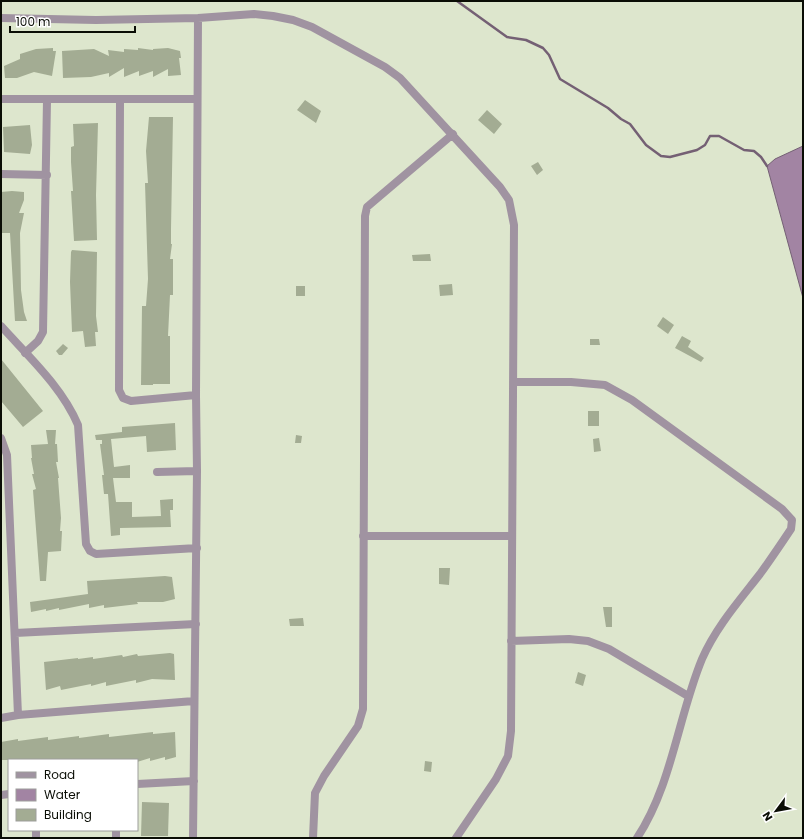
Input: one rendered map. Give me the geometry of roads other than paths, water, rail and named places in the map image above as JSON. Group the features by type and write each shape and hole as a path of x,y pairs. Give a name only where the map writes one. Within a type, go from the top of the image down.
{"street":[{"path":"1,18 96,20 198,18 254,14 273,16 303,23 385,67 400,78 453,134 500,187 509,200 514,225 511,731 508,756 496,779 456,838"},
{"path":"193,838 198,471 196,395 198,18"},
{"path":"1,99 197,99"},
{"path":"25,353 38,341 43,332 47,175 47,100"},
{"path":"120,100 119,390 123,398 131,401 196,395"},
{"path":"313,838 315,793 324,776 358,726 363,708 365,216 367,208 374,201 453,134"},
{"path":"1,174 47,175"},
{"path":"1,326 72,409 78,425 86,544 90,551 96,554 197,548"},
{"path":"513,382 572,382 605,385 632,400 782,508 792,520 791,529 713,636 688,696 660,790 651,812 637,838"},
{"path":"1,438 7,455 4,490 16,633 18,715"},
{"path":"157,472 198,471"},
{"path":"363,536 511,536"},
{"path":"16,633 196,624"},
{"path":"511,641 569,638 588,641 609,649 688,696"},
{"path":"1,718 18,715 194,701"},
{"path":"138,784 194,781"}],"water":[{"path":"803,146 803,298 767,166 775,159"}],"waterway":[{"path":"457,1 507,37 526,40 543,48 549,55 560,79 608,108 621,119 630,124 646,145 661,156 670,157 697,150 705,145 710,136 719,136 744,150 754,151 761,157 767,166"}]}
